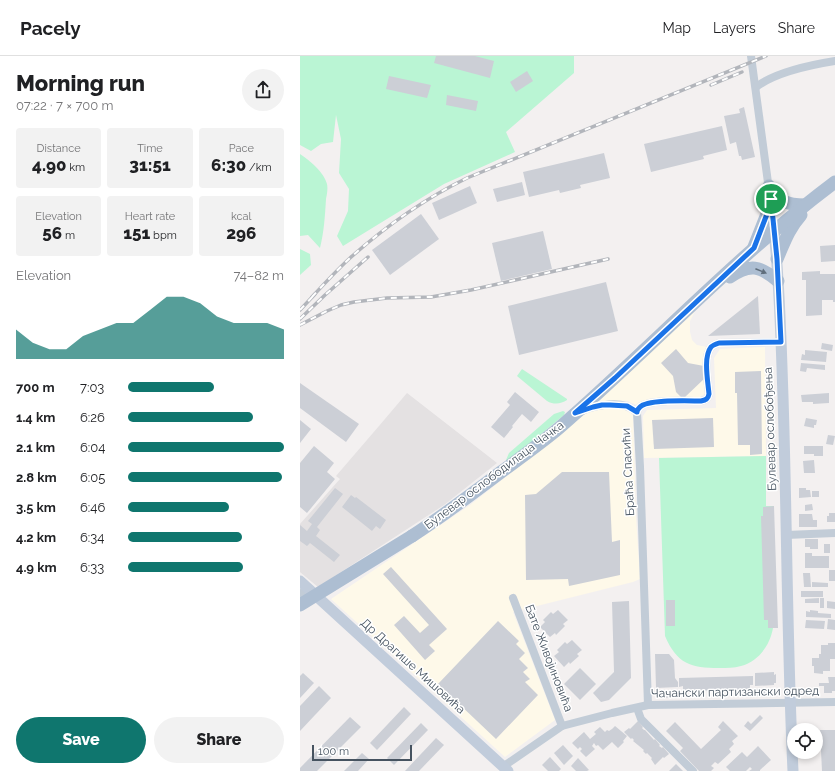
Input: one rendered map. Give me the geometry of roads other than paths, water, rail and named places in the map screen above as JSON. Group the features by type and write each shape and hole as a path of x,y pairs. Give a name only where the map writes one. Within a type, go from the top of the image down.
{"main road":[{"name":"Булевар ослободилаца Чачка","path":"300,605 412,536 470,496 545,439 615,378 754,248 808,202 835,182"},
{"path":"769,186 784,202 793,204 808,202"},
{"path":"754,248 771,199"},
{"path":"777,259 790,230 802,214 808,202"},
{"name":"Булевар ослобођења","path":"774,231 777,259 781,342 793,771"},
{"path":"717,282 748,268 764,271 778,281"},
{"name":"Др Драгише Мишовића","path":"300,581 305,591 506,768"}],"street":[{"name":"Булевар ослобођења","path":"751,56 774,231"},
{"path":"756,88 765,81 784,74 805,67 835,61"},
{"name":"Браћа Спасићи","path":"648,706 637,412 639,407 653,402 705,400 709,394 706,358 710,348 713,345 719,343 781,342"},
{"path":"575,413 602,405 627,406 637,412"},
{"path":"786,535 835,534"},
{"name":"Бате Живојиновића","path":"513,598 562,726"},
{"name":"Чачански партизански одред","path":"506,768 562,726 636,708 648,706 835,702"},
{"name":"Чачански партизански одред","path":"636,708 642,719 693,771"}],"railway":[{"path":"312,297 345,263 377,235 421,204 451,186 467,178 766,56"},
{"path":"711,85 742,72"},
{"path":"300,319 368,257"},
{"path":"300,325 341,305 354,302 387,298 431,297 471,290 608,259"},
{"path":"300,310 315,294"}]}
